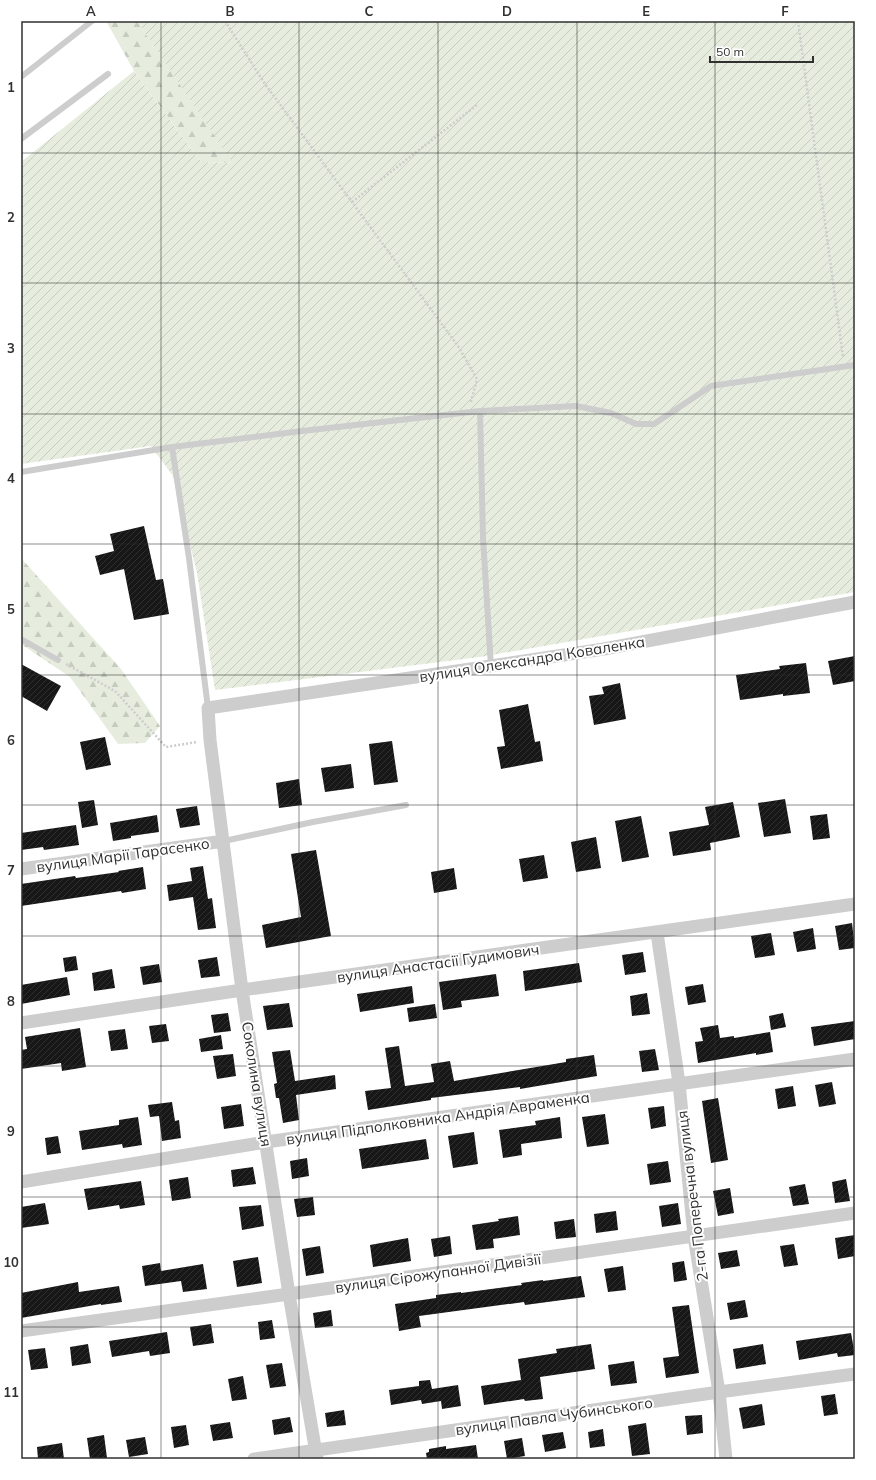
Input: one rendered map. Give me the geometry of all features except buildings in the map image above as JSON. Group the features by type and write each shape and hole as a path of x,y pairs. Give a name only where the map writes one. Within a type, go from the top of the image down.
{"street":[{"name":"вулиця Олександра Коваленка","path":"208,708 604,649 855,602"},
{"name":"Соколина вулиця","path":"208,708 210,740 242,990 289,1294 316,1454"},
{"name":"вулиця Марії Тарасенко","path":"21,869 224,842"},
{"name":"вулиця Анастасії Гудимович","path":"21,1023 242,990 657,933 855,904"},
{"name":"2-га Поперечна вулиця","path":"657,933 679,1083 694,1236 719,1392 726,1459"},
{"name":"вулиця Підполковника Андрія Авраменка","path":"21,1182 266,1142 855,1059"},
{"name":"вулиця Сірожупанної Дивізії","path":"21,1331 855,1213"},
{"name":"вулиця Павла Чубинського","path":"254,1459 316,1454 719,1392 855,1374"}],"lane":[{"path":"21,77 92,21"},
{"path":"21,139 108,74"},
{"path":"21,472 172,447 480,411 576,406 611,413 636,424 654,424 711,386 855,365"},
{"path":"480,411 483,538 491,667"},
{"path":"172,447 190,566 208,708"},
{"path":"21,639 58,660"},
{"path":"224,842 313,822 406,805"}],"path":[{"path":"225,21 265,84 458,346 477,379 468,412"},
{"path":"798,21 844,366"},
{"path":"352,202 478,105"},
{"path":"58,660 115,691 166,747 210,740"}],"green space":[{"path":"106,21 137,21 234,163 201,162 134,71"},
{"path":"137,21 855,21 855,592 480,657 215,690 197,573 173,476 151,446 21,464 21,162 134,71 201,162 233,163"},
{"path":"21,558 121,669 160,726 145,743 118,744 70,677 21,644"}]}
